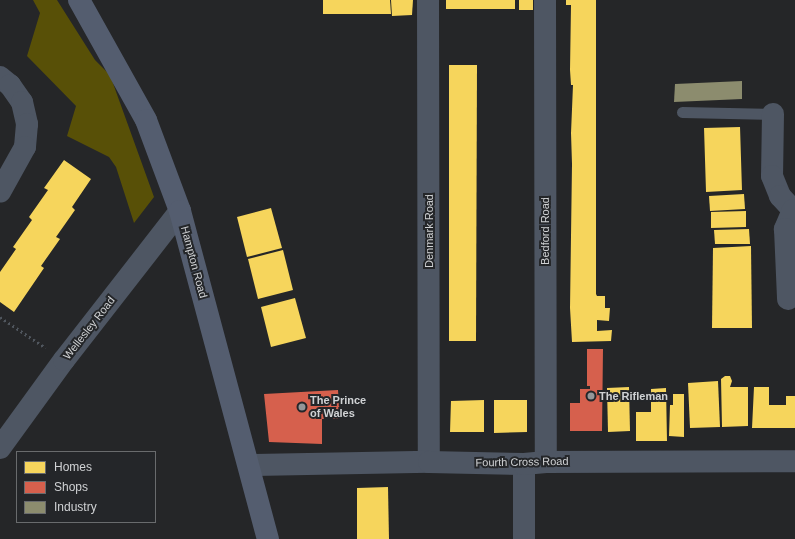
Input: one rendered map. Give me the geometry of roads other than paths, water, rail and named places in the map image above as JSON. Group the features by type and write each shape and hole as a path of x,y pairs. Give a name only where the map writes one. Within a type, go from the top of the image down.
{"main road":[{"name":"Hampton Road","path":"79,0 146,120 180,211 268,539"}],"street":[{"name":"Denmark Road","path":"428,0 429,462"},
{"name":"Bedford Road","path":"544,0 546,462"},
{"path":"0,77 10,85 22,102 27,124 25,147 0,192"},
{"path":"773,114 772,176 780,196 794,209 785,229 788,299"},
{"name":"Wellesley Road","path":"0,448 64,360 180,211"},
{"name":"Fourth Cross Road","path":"249,465 429,462 524,464 546,462 795,461"},
{"path":"524,464 524,539"}],"lane":[{"path":"682,112 773,114"}],"place":[{"name":"The Rifleman","path":"591,396"},
{"name":"The Prince of Wales","path":"302,407"}]}
